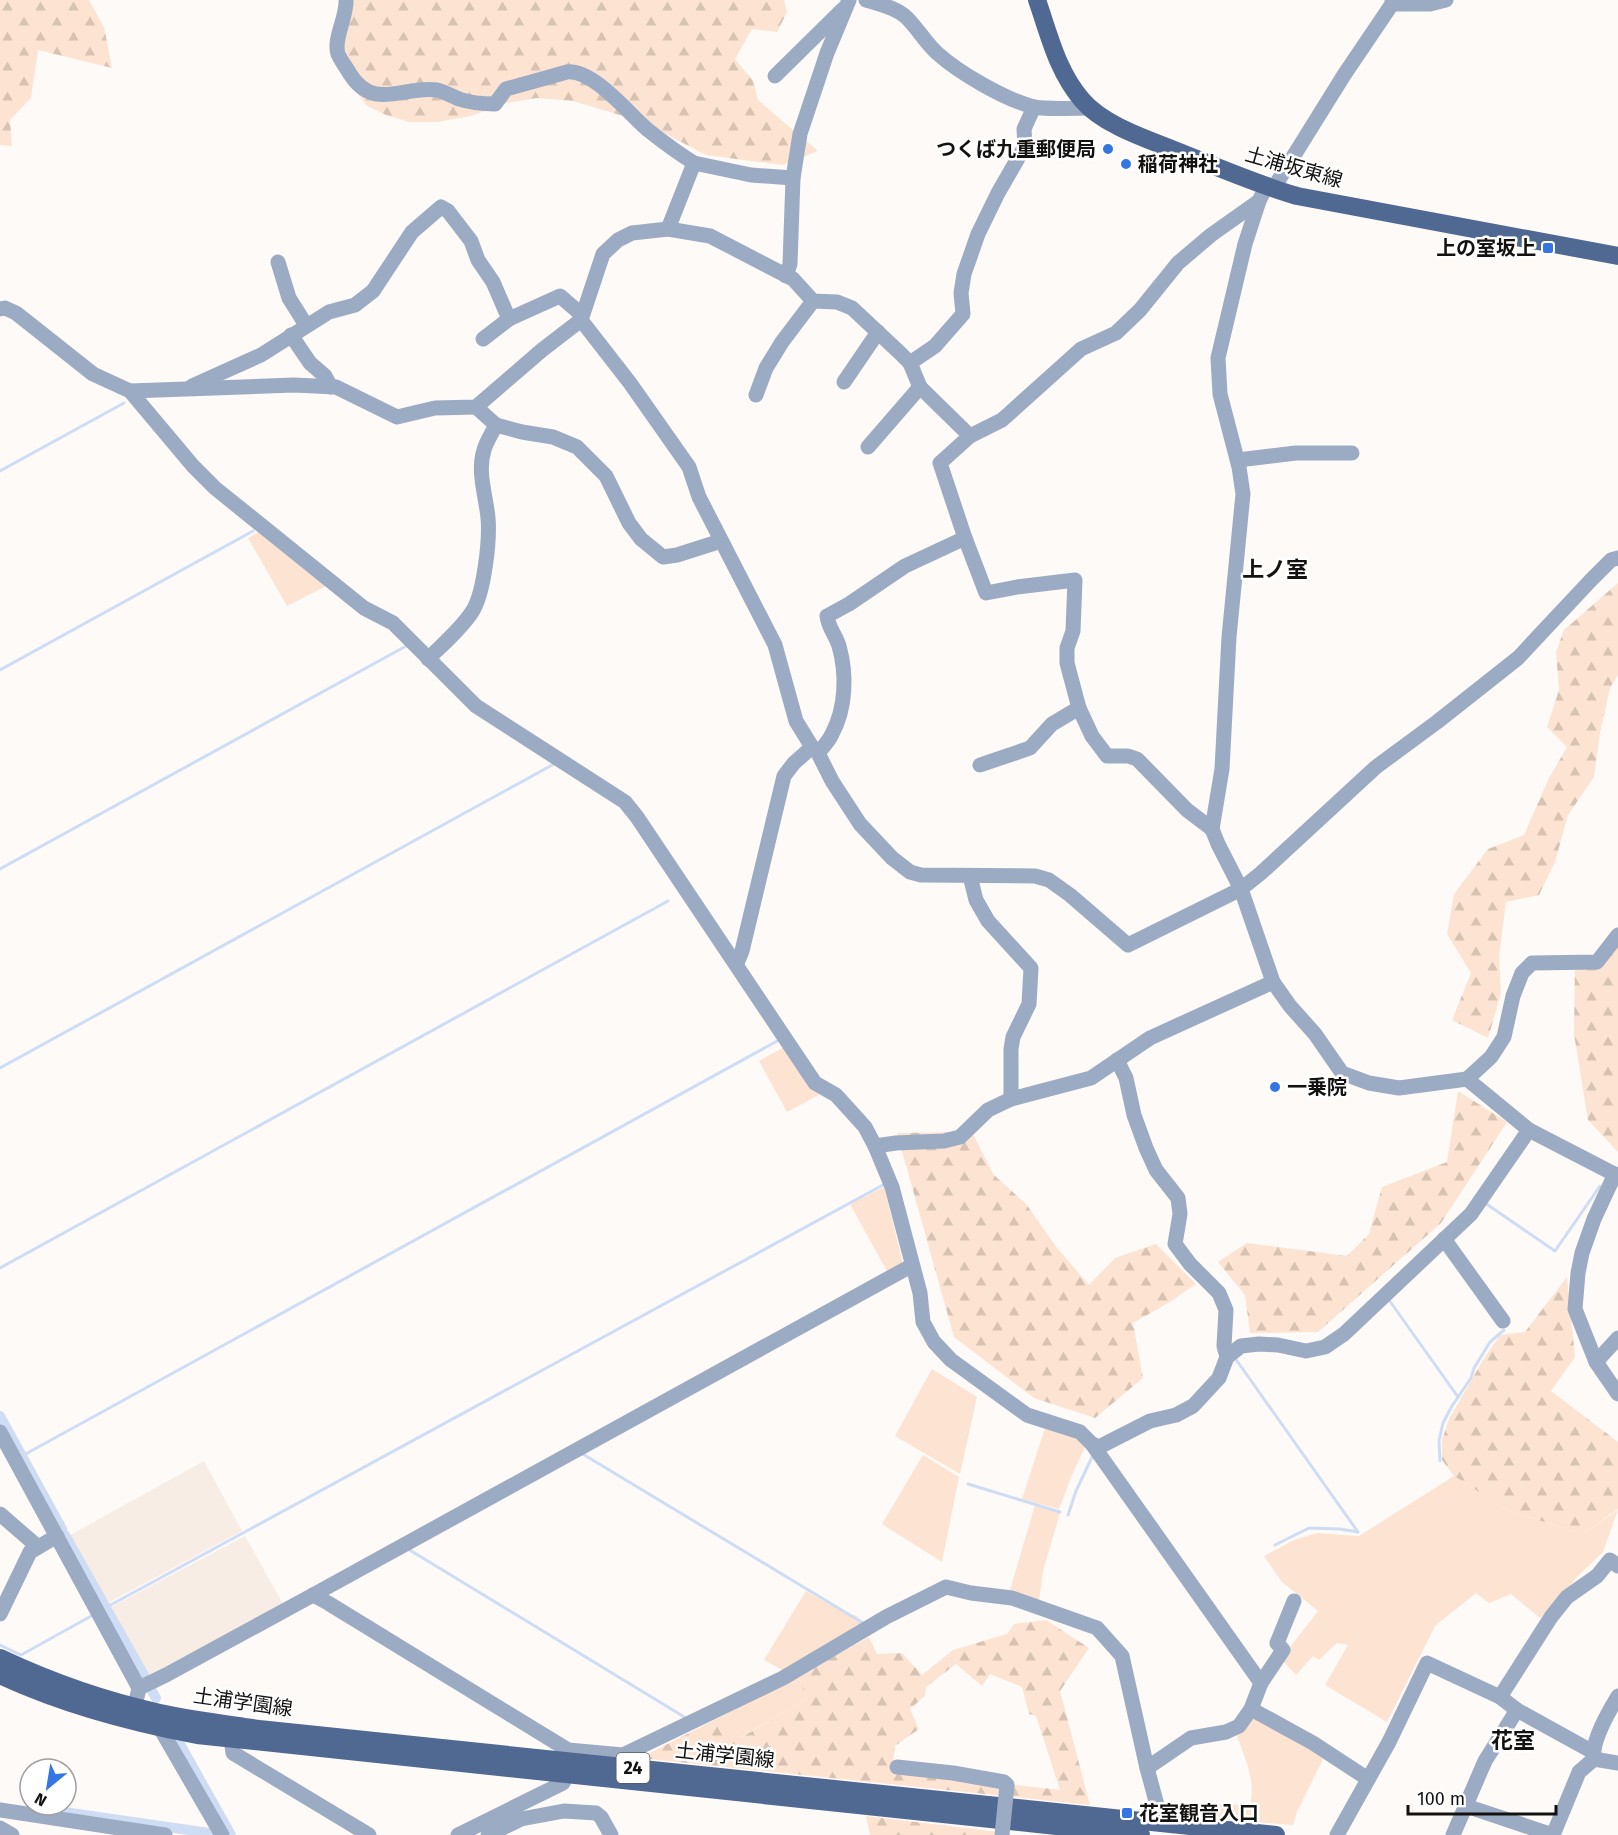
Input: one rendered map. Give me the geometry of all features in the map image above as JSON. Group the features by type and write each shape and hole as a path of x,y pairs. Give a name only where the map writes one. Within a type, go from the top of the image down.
{"main road":[{"name":"土浦坂東線","path":"1038,0 1062,71 1089,108 1111,122 1266,192 1618,256"},
{"name":"土浦学園線","path":"0,1658 134,1714 160,1728 231,1732 619,1767 1104,1824 1275,1835"},
{"name":"土浦学園線","path":"0,1675 98,1712 198,1720 231,1732"},
{"name":"土浦学園線","path":"1104,1824 1141,1835"}],"street":[{"path":"346,0 345,17 337,44 338,53 354,80 365,90 385,96 435,90 479,104 495,104 506,89 575,71 610,93 647,129 694,163 752,175 793,178"},
{"path":"866,0 881,4 906,16 937,53 984,84 1034,107 1089,108"},
{"path":"1212,829 1222,770 1229,637 1243,494 1238,460 1220,394 1218,358 1245,244 1266,192 1392,2 1430,4 1446,0"},
{"path":"774,76 848,2"},
{"path":"786,276 790,264 793,178 800,134 827,53 848,2"},
{"path":"910,363 935,346 963,314 961,293 964,274 978,234 1025,146 1024,129 1034,107"},
{"path":"668,228 694,163"},
{"path":"1266,192 1178,263 1140,310 1116,333 1081,349 1002,420 969,436 940,463 986,593 1075,580 1073,631 1067,648 1067,663 1079,708 1092,736 1107,756 1128,756 1137,759 1187,810 1212,829 1241,889 1273,982 1290,1006 1315,1034 1342,1073 1369,1083 1400,1088 1467,1079 1491,1057 1504,1037 1513,996 1522,974 1532,963 1597,962 1618,935"},
{"path":"184,390 261,355 329,312 355,305 373,291 412,232 441,207 448,211 471,241 478,260 493,282 509,319"},
{"path":"130,391 294,385 336,387 397,417 435,408 476,407 582,318 603,254 618,240 632,234 668,228 710,236 793,279 813,301 837,302 852,308 910,363 920,387 969,436"},
{"path":"278,262 289,298 306,326"},
{"path":"483,339 509,319 560,296 582,318 688,467 699,497 775,645 796,722 860,824 892,858 910,872 921,875 1035,876 1048,880 1070,895 1128,945 1241,889 1376,767 1518,658 1585,586 1611,560 1618,558"},
{"path":"756,395 766,368 782,342 813,301"},
{"path":"0,309 5,308 16,313 93,374 130,391 193,466 215,488 364,608 393,623 476,706 625,802 737,963 815,1083 836,1095 866,1127 892,1187 911,1266 920,1293 923,1322 934,1342 951,1360 1028,1415 1080,1432 1092,1444 1261,1683"},
{"path":"844,382 878,332"},
{"path":"291,335 310,363 325,376 331,387"},
{"path":"868,447 920,387"},
{"path":"476,407 496,425 554,437 578,447 606,476 629,524 641,539 663,557 721,541"},
{"path":"428,659 459,629 474,610 489,546 488,520 481,473 484,450 496,425"},
{"path":"1238,460 1296,453 1352,453"},
{"path":"737,963 742,951 784,776 794,763 815,750 831,736 838,723 844,692 843,670 839,646 827,616 905,566 965,538"},
{"path":"980,765 1030,748 1052,724 1079,708"},
{"path":"970,876 976,900 988,921 1031,968 1029,1004 1013,1037 1011,1049 1011,1099"},
{"path":"875,1146 944,1141 960,1137 988,1110 1011,1099 1091,1078 1150,1038 1273,982"},
{"path":"1117,1059 1126,1078 1134,1115 1146,1148 1156,1170 1178,1198 1180,1214 1175,1244 1190,1264 1219,1293 1226,1310 1224,1346 1227,1357"},
{"path":"1467,1079 1529,1130 1617,1175 1593,1219 1582,1253 1575,1309 1596,1362 1618,1394"},
{"path":"1092,1444 1099,1447 1150,1421 1176,1415 1193,1406 1218,1378 1227,1357 1241,1346 1278,1345 1306,1351 1324,1347 1344,1334 1471,1214 1529,1130"},
{"path":"1444,1239 1503,1322"},
{"path":"139,1688 316,1597 911,1266"},
{"path":"1596,1362 1618,1338"},
{"path":"0,1432 139,1688 134,1714"},
{"path":"0,1514 37,1546"},
{"path":"0,1614 7,1584 30,1552 57,1536"},
{"path":"1500,1697 1551,1617 1568,1597 1597,1576 1610,1560 1618,1566"},
{"path":"316,1597 568,1762 619,1767 783,1678 886,1617 946,1587 971,1593 1012,1598 1097,1628 1122,1656 1157,1805"},
{"path":"1147,1768 1191,1738 1226,1732 1239,1726 1251,1709 1261,1683 1283,1650 1277,1643 1294,1601"},
{"path":"1337,1835 1389,1742 1427,1663 1500,1697 1516,1710 1594,1755 1618,1763"},
{"path":"1466,1806 1553,1835 1579,1772 1594,1755 1606,1718 1618,1696"},
{"path":"1251,1709 1313,1743 1368,1779"},
{"path":"1454,1835 1485,1761 1516,1710"},
{"path":"160,1728 222,1835"},
{"path":"231,1732 233,1753 369,1835"},
{"path":"488,1835 563,1783 568,1762"},
{"path":"897,1767 953,1773 1004,1782 1006,1785 1002,1835"},
{"path":"0,1810 165,1835"},
{"path":"458,1835 518,1813 564,1811 596,1813 601,1817 611,1835"},
{"path":"0,1828 12,1835"}],"shaded area":[{"path":"204,1461 242,1531 108,1603 70,1535"},
{"path":"245,1536 283,1604 163,1669 148,1674 109,1608"}],"green space":[{"path":"0,0 89,0 104,27 112,68 38,50 31,98 10,120 12,146 0,145"},
{"path":"341,0 784,0 787,12 777,32 752,29 735,59 753,81 758,100 818,151 782,165 706,155 643,122 573,101 537,98 506,103 471,116 437,122 409,122 386,115 367,106 350,84 342,58"},
{"path":"260,531 326,586 287,606 248,538"},
{"path":"1618,583 1618,675 1610,688 1600,733 1594,777 1568,815 1555,862 1539,895 1506,902 1499,957 1501,993 1488,1038 1452,1020 1471,973 1447,934 1454,894 1488,849 1524,835 1548,780 1567,747 1547,727 1559,690 1556,652 1564,630"},
{"path":"1618,935 1618,1152 1588,1120 1574,1034 1575,966 1597,962"},
{"path":"786,1046 819,1095 787,1112 759,1061"},
{"path":"1458,1091 1507,1122 1441,1223 1318,1332 1250,1333 1245,1295 1218,1262 1247,1243 1347,1256 1369,1234 1382,1187 1447,1162"},
{"path":"972,1132 993,1174 1026,1204 1058,1249 1089,1285 1115,1258 1156,1244 1196,1284 1133,1323 1143,1378 1095,1418 1034,1398 954,1337 897,1133"},
{"path":"884,1187 903,1264 888,1273 850,1204"},
{"path":"1567,1277 1575,1357 1551,1391 1618,1442 1618,1509 1583,1534 1509,1511 1454,1476 1442,1460 1442,1440 1449,1419 1500,1335 1525,1332"},
{"path":"932,1369 977,1397 960,1474 895,1436"},
{"path":"1046,1425 1078,1437 1085,1447 1059,1509 1022,1499"},
{"path":"923,1455 959,1477 942,1562 882,1524"},
{"path":"1454,1476 1509,1511 1583,1534 1618,1510 1603,1552 1540,1618 1511,1594 1489,1603 1476,1593 1435,1626 1387,1722 1325,1685 1348,1645 1337,1643 1319,1660 1313,1656 1296,1675 1281,1659 1318,1611 1282,1582 1264,1556 1294,1540 1317,1533 1359,1536"},
{"path":"1035,1505 1060,1513 1043,1571 1039,1601 1010,1590"},
{"path":"806,1591 852,1617 855,1615 867,1625 782,1670 764,1660"},
{"path":"1046,1620 1089,1648 1060,1691 1090,1805 640,1758 722,1716 742,1737 807,1699 798,1676 869,1637 877,1654 902,1653 922,1675 953,1650 1007,1634 1014,1624","holes":["956,1664 982,1686 990,1674 1022,1687 1029,1714 1036,1716 1060,1790 892,1771 895,1746 919,1729 910,1709 925,1696 926,1687"]},
{"path":"798,1676 807,1699 741,1737 722,1716"},
{"path":"1251,1715 1324,1757 1293,1825 1163,1815 1160,1802 1250,1805 1251,1778 1237,1736"},
{"path":"866,1816 999,1832 999,1835 870,1835"}],"waterway":[{"path":"0,471 124,403"},
{"path":"0,670 253,531"},
{"path":"0,869 408,645"},
{"path":"0,1068 554,764"},
{"path":"0,1268 668,901"},
{"path":"22,1456 779,1040"},
{"path":"105,1608 883,1185"},
{"path":"1485,1203 1555,1251 1600,1186"},
{"path":"1389,1300 1458,1397"},
{"path":"1440,1461 1439,1441 1443,1423 1490,1342 1504,1330"},
{"path":"1235,1358 1358,1532 1309,1528 1275,1545"},
{"path":"0,1416 62,1529"},
{"path":"581,1453 863,1623"},
{"path":"1068,1515 1076,1491 1093,1455"},
{"path":"968,1484 1060,1512"},
{"path":"65,1535 145,1677"},
{"path":"408,1549 686,1718"},
{"path":"0,1645 21,1655 93,1615"},
{"path":"151,1689 156,1698"},
{"path":"180,1744 231,1835"},
{"path":"78,1814 216,1834"}],"place":[{"name":"つくば九重郵便局","path":"1108,149"},
{"name":"稲荷神社","path":"1126,164"},
{"name":"上の室坂上","path":"1548,248"},
{"name":"一乗院","path":"1275,1087"},
{"name":"花室観音入口","path":"1127,1813"}],"district":[{"name":"上ノ室","path":"1275,569"},
{"name":"花室","path":"1513,1740"}]}
